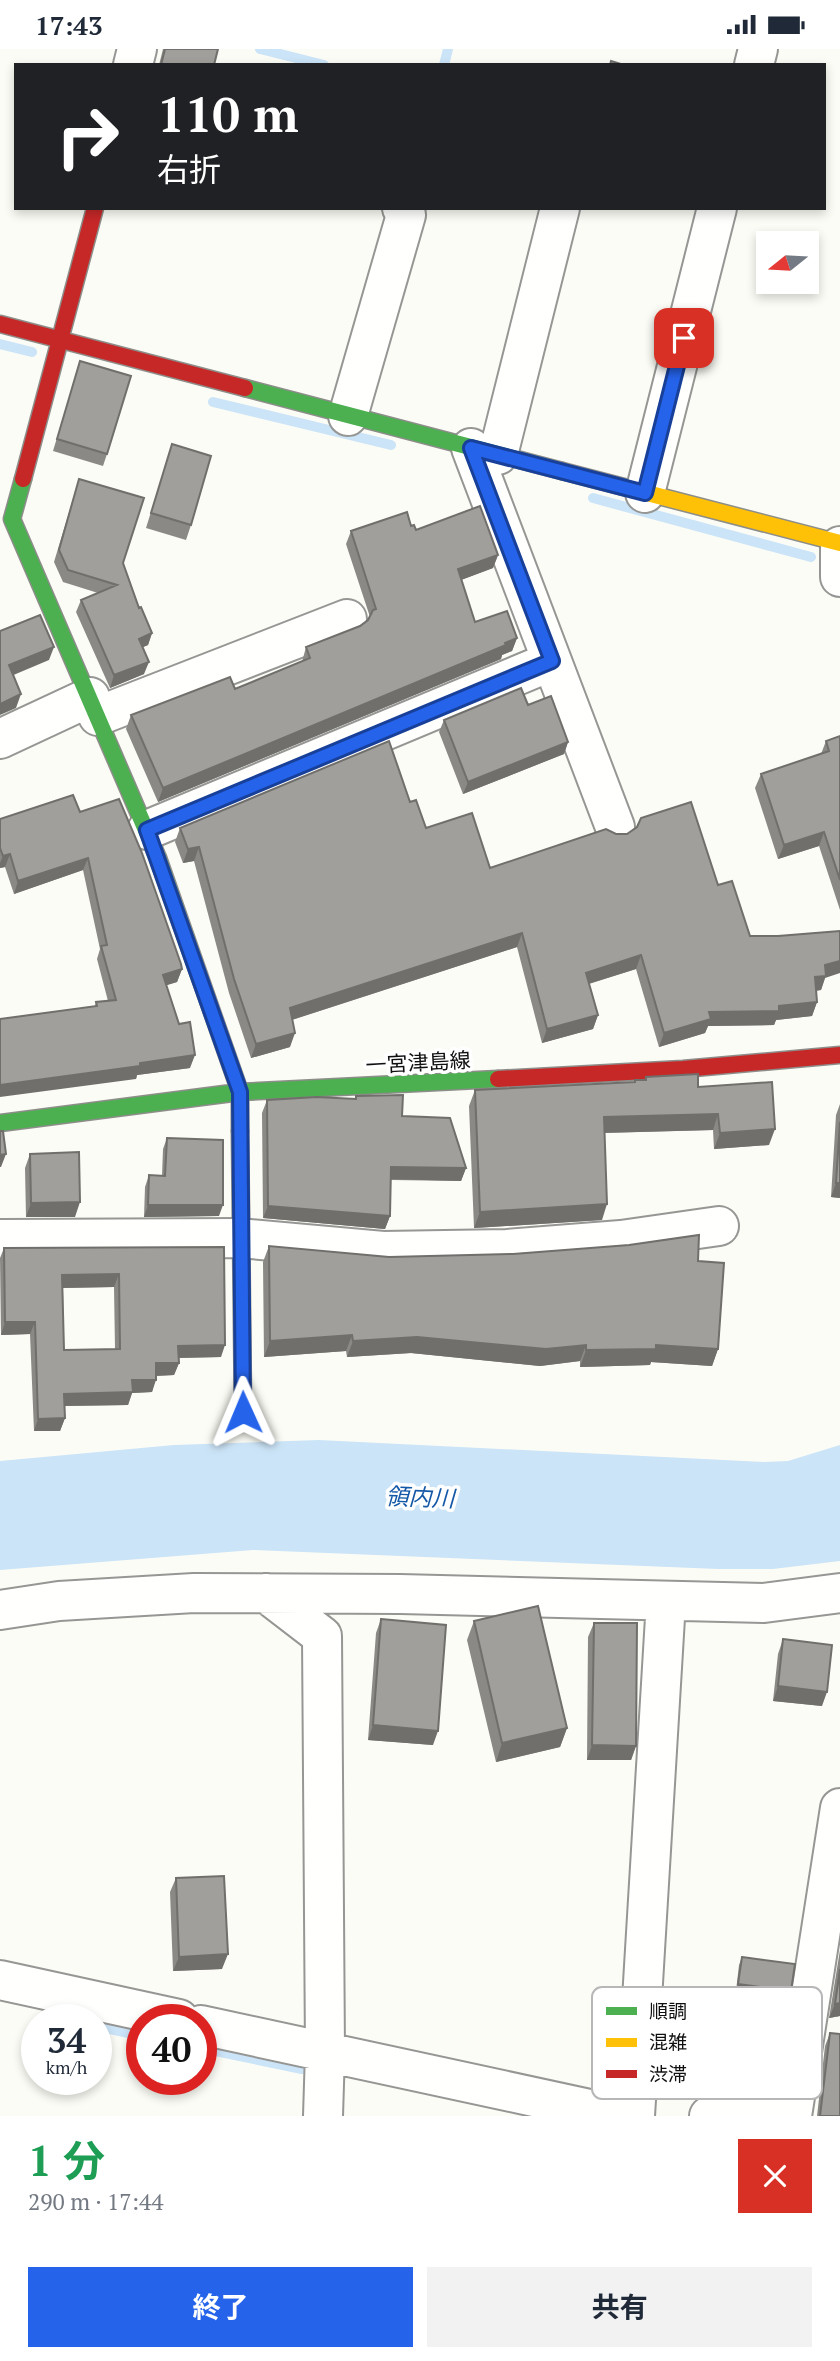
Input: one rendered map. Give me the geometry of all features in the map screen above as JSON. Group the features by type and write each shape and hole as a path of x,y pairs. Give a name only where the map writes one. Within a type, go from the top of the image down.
{"street":[{"path":"95,210 12,519 147,830 240,1092 239,1238 243,1412"},
{"path":"348,416 406,215 403,210"},
{"path":"560,210 485,451 552,661 615,827"},
{"path":"645,493 716,210"},
{"path":"0,324 840,544 840,577"},
{"path":"0,739 347,619"},
{"path":"147,830 552,661"},
{"name":"一宮津島線","path":"0,1123 240,1092 684,1069 840,1055"},
{"path":"0,1239 239,1238 383,1251 480,1249 621,1240 719,1226"},
{"path":"0,1610 60,1601 194,1593 400,1594 764,1603 840,1593"},
{"path":"266,1593 322,1636 326,2052 323,2116"},
{"path":"643,1987 666,1601"},
{"path":"812,1987 840,1808"},
{"path":"0,1980 126,2007"},
{"path":"217,2028 622,2116"},
{"path":"709,2116 792,2114"}],"water":[{"name":"領内川","path":"319,1440 764,1462 788,1461 840,1445 840,1561 773,1569 718,1569 253,1550 0,1570 0,1461 174,1445"}],"building":[{"path":"165,49 218,49 214,63 162,63"},
{"path":"80,361 131,376 107,454 57,439"},
{"path":"172,444 211,456 191,525 151,513"},
{"path":"79,479 144,498 123,563 139,608 141,607 152,633 139,639 149,662 114,675 81,600 117,585 68,570 59,550"},
{"path":"480,506 498,555 458,569 475,622 507,611 517,638 505,643 506,645 163,788 131,715 230,677 235,689 310,658 306,647 360,626 368,620 376,609 351,531 407,512 411,526 414,525 416,530"},
{"path":"40,615 54,647 9,665 21,694 0,704 0,631"},
{"path":"521,688 528,705 551,696 568,742 468,782 444,720"},
{"path":"840,736 840,880 824,832 784,845 761,774 829,751 826,741"},
{"path":"389,741 410,802 416,800 426,828 472,813 490,868 606,829 616,834 627,834 637,827 641,818 691,802 718,885 732,881 750,936 840,931 840,961 825,965 826,976 815,977 817,1002 779,1006 779,1011 709,1012 711,1019 664,1033 641,955 586,973 598,1015 547,1029 522,933 290,1008 295,1033 256,1044 234,979 199,847 188,849 180,828"},
{"path":"73,795 80,812 119,799 142,853 181,964 182,969 163,975 179,1024 190,1022 195,1055 140,1063 140,1066 0,1085 0,1019 97,1006 96,1002 116,1000 101,946 107,945 88,858 18,881 10,854 3,856 0,848 0,819"},
{"path":"698,1074 698,1087 772,1082 775,1129 720,1133 718,1114 604,1117 607,1204 480,1212 475,1090 635,1082 646,1080 646,1077"},
{"path":"403,1095 402,1116 450,1118 466,1168 391,1167 390,1216 268,1206 267,1100 317,1097 356,1099 356,1096"},
{"path":"840,1122 840,1183 836,1183"},
{"path":"0,1131 3,1131 6,1154 0,1155"},
{"path":"167,1138 223,1140 223,1205 148,1205 149,1175 165,1176"},
{"path":"79,1152 80,1202 31,1203 30,1154"},
{"path":"699,1235 698,1261 724,1263 718,1349 656,1345 656,1349 586,1350 586,1345 546,1349 417,1337 353,1341 352,1335 270,1341 269,1246 389,1257 513,1254 629,1245"},
{"path":"224,1247 225,1345 178,1346 179,1363 156,1363 156,1380 132,1380 133,1392 64,1394 65,1418 38,1419 35,1322 5,1322 4,1248","holes":["119,1274 120,1349 64,1350 62,1275"]},
{"path":"538,1606 567,1728 502,1743 474,1621"},
{"path":"381,1619 446,1625 438,1731 373,1725"},
{"path":"594,1623 637,1623 636,1746 592,1745"},
{"path":"783,1639 832,1645 827,1692 778,1686"},
{"path":"224,1876 228,1954 179,1957 176,1878"},
{"path":"742,1957 795,1964 792,1987 738,1984"},
{"path":"840,1969 840,2003 835,2004"},
{"path":"830,2033 840,2034 840,2116 820,2116"}],"waterway":[{"path":"260,49 316,63"},
{"path":"444,63 448,49"},
{"path":"0,344 32,352"},
{"path":"213,402 391,445"},
{"path":"593,498 811,557"},
{"path":"112,2029 126,2033"},
{"path":"217,2051 302,2069"}],"traffic: fast":[{"path":"245,388 562,471"},
{"path":"23,479 12,519 158,858 240,1092 240,1131"},
{"path":"0,1123 240,1092 498,1079"}],"traffic: slow":[{"path":"562,471 840,543"},
{"path":"240,1131 243,1412"}],"traffic: jam":[{"path":"23,479 94,210"},
{"path":"0,324 245,388"},
{"path":"498,1079 683,1069 840,1055"}],"route":[{"path":"243,1412 239,1238 240,1092 147,830 552,661 471,448 645,493 684,338"}]}
